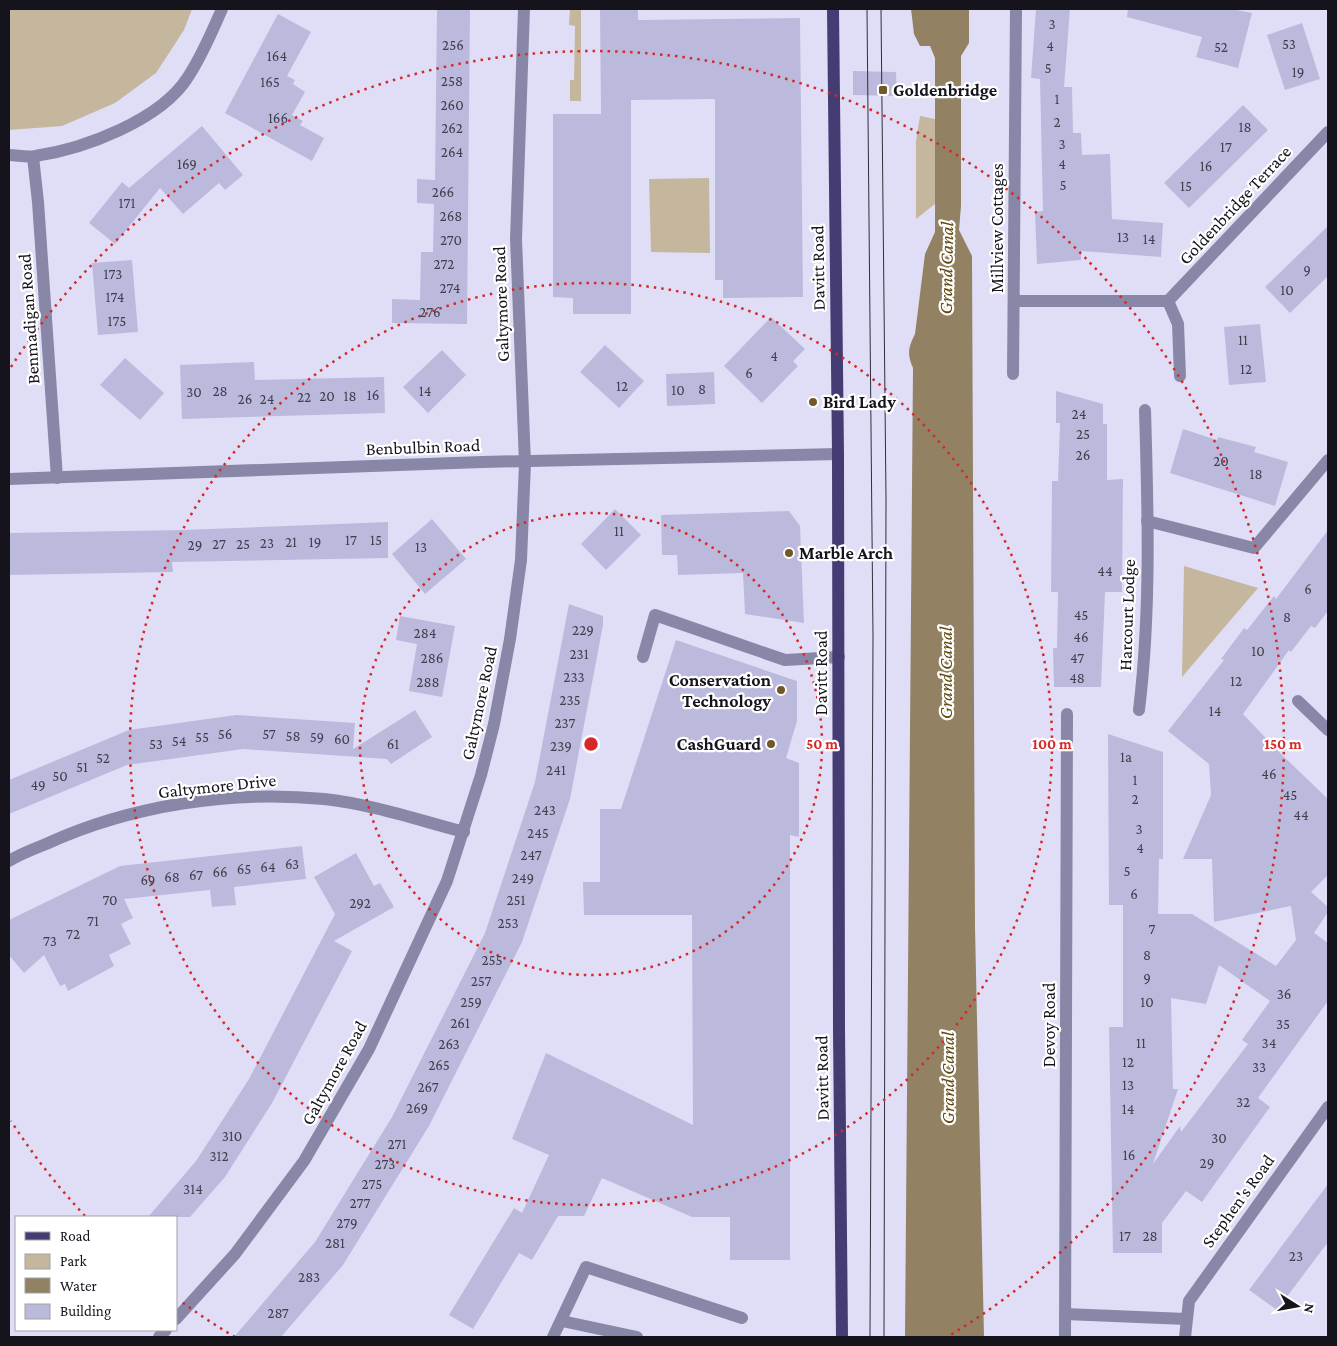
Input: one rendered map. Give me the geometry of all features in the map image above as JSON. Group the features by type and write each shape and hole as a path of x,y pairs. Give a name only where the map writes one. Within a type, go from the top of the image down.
{"main road":[{"name":"Davitt Road","path":"833,9 838,454 842,1337"}],"street":[{"path":"9,155 33,157 84,143 131,124 167,103 188,78 222,9"},
{"name":"Galtymore Road","path":"178,1317 235,1254 304,1161 373,1040 448,881 464,832 494,724 510,639 521,560 524,462 516,239 524,9"},
{"name":"Millview Cottages","path":"1013,374 1016,9"},
{"name":"Goldenbridge Terrace","path":"1168,302 1328,132"},
{"name":"Benmadigan Road","path":"33,157 38,202 57,478"},
{"path":"1015,301 1168,302 1178,324 1180,376"},
{"name":"Harcourt Lodge","path":"1139,710 1145,659 1147,521 1145,410"},
{"name":"Benbulbin Road","path":"9,479 482,462 838,454"},
{"path":"1147,521 1254,548 1328,460"},
{"path":"643,657 655,615 785,660 839,657"},
{"path":"1298,702 1328,730"},
{"name":"Devoy Road","path":"1065,1337 1067,714"},
{"name":"Galtymore Drive","path":"9,862 77,830 120,818 164,807 245,797 282,796 326,800 374,809 464,832"},
{"name":"Stephen's Road","path":"1185,1337 1188,1301 1328,1106"},
{"path":"553,1337 586,1267 742,1318"},
{"path":"1065,1314 1186,1319"},
{"path":"562,1320 637,1337"}],"green space":[{"path":"9,9 192,9 184,30 156,73 115,103 62,126 9,130"},
{"path":"570,9 581,9 581,101 570,101 570,80 574,80 575,26 569,25"},
{"path":"920,116 940,120 940,200 916,219 916,141"},
{"path":"709,178 710,253 651,252 649,179"},
{"path":"1184,566 1258,588 1182,677"}],"water":[{"name":"Grand Canal","path":"911,9 969,9 969,43 961,56 961,206 959,230 972,256 975,927 984,1337 905,1337 913,368 909,351 915,334 925,254 935,232 935,58 930,46 920,46 914,34"}],"building":[{"path":"437,9 470,9 467,324 392,323 392,299 420,300 421,252 433,252 434,204 417,203 417,179 435,180"},
{"path":"638,9 638,20 800,18 803,297 723,298 723,280 715,280 715,99 631,100 631,314 573,314 573,298 553,297 553,114 601,114 600,10"},
{"path":"1036,9 1070,9 1064,87 1072,87 1073,133 1081,133 1082,155 1110,154 1112,219 1163,223 1161,257 1081,251 1081,260 1037,264 1035,212 1043,211 1040,79 1031,78"},
{"path":"1128,9 1232,9 1252,13 1238,68 1196,57 1202,37 1127,17"},
{"path":"278,14 311,32 287,76 295,80 293,84 305,92 292,115 303,121 300,125 324,138 312,161 225,113"},
{"path":"1302,23 1320,79 1285,90 1267,35"},
{"path":"853,71 896,72 897,96 853,95"},
{"path":"1243,105 1268,130 1189,208 1164,183"},
{"path":"202,126 243,175 225,190 219,183 183,214 160,188 115,244 89,223 122,182 129,188"},
{"path":"1328,226 1328,276 1290,313 1265,287"},
{"path":"132,260 138,332 98,335 92,263"},
{"path":"771,317 805,349 793,361 798,366 762,403 724,366"},
{"path":"1260,324 1266,382 1229,385 1224,327"},
{"path":"605,345 644,381 619,408 580,372"},
{"path":"442,350 466,375 428,413 403,387"},
{"path":"125,358 164,393 140,420 100,385"},
{"path":"254,362 255,380 384,377 385,413 182,419 180,365"},
{"path":"714,372 715,404 667,406 666,374"},
{"path":"1056,391 1103,404 1103,424 1107,424 1107,480 1123,479 1122,592 1105,592 1101,687 1054,687 1053,648 1057,648 1058,592 1051,592 1052,481 1058,481 1060,423 1056,423"},
{"path":"1183,429 1217,440 1218,437 1256,447 1254,452 1288,462 1275,506 1170,473"},
{"path":"615,509 641,535 606,570 581,544"},
{"path":"789,511 800,526 804,623 745,614 743,573 678,575 677,555 662,555 661,515"},
{"path":"432,519 466,559 425,594 392,554"},
{"path":"388,522 388,558 172,562 173,572 9,575 9,533 183,530"},
{"path":"1328,530 1328,611 1315,628 1311,626 1291,652 1289,650 1243,714 1328,799 1328,875 1311,892 1328,907 1328,912 1314,933 1328,943 1328,1001 1258,1098 1270,1107 1202,1202 1186,1191 1162,1223 1162,1253 1113,1253 1109,1027 1123,1027 1123,905 1109,905 1108,734 1163,752 1163,859 1159,859 1158,914 1192,914 1276,966 1296,940 1291,906 1214,922 1212,859 1183,859 1211,795 1209,764 1168,731 1224,660 1221,659 1244,628 1247,630 1274,596 1276,599","holes":["1219,965 1270,1001 1242,1040 1248,1044 1181,1132 1180,1126 1153,1164 1178,1089 1173,1089 1171,998 1206,1004"]},
{"path":"569,604 603,616 603,625 570,799 522,942 429,1126 343,1265 281,1337 234,1337 315,1242 392,1117 485,933 535,782"},
{"path":"400,616 455,626 442,697 409,691 417,644 396,640"},
{"path":"676,640 797,681 797,721 786,758 799,763 799,837 790,835 790,1260 730,1260 730,1217 692,1217 602,1178 584,1216 558,1216 532,1260 519,1253 473,1329 449,1315 514,1208 522,1213 549,1155 512,1139 546,1053 693,1125 692,915 584,915 583,882 600,882 600,809 621,809"},
{"path":"415,710 432,737 391,764 387,759 243,749 127,765 9,814 9,780 129,730 236,715 355,723 353,749"},
{"path":"302,846 306,879 234,887 236,905 212,907 210,890 124,899 133,918 121,924 131,944 109,955 114,966 68,991 65,984 60,986 44,955 24,973 9,955 9,920 120,866"},
{"path":"356,853 374,886 380,883 394,907 334,941 352,951 272,1103 225,1177 190,1217 149,1216 196,1161 249,1079 335,914 314,877"},
{"path":"1328,1184 1328,1242 1277,1310 1249,1290"}],"tram line":[{"path":"867,9 873,637 870,1337"},
{"path":"881,9 886,499 884,1337"}],"place":[{"name":"Goldenbridge","path":"883,90"},
{"name":"Bird Lady","path":"813,402"},
{"name":"Marble Arch","path":"789,553"},
{"name":"Conservation Technology","path":"781,690"},
{"name":"CashGuard","path":"771,744"}]}
